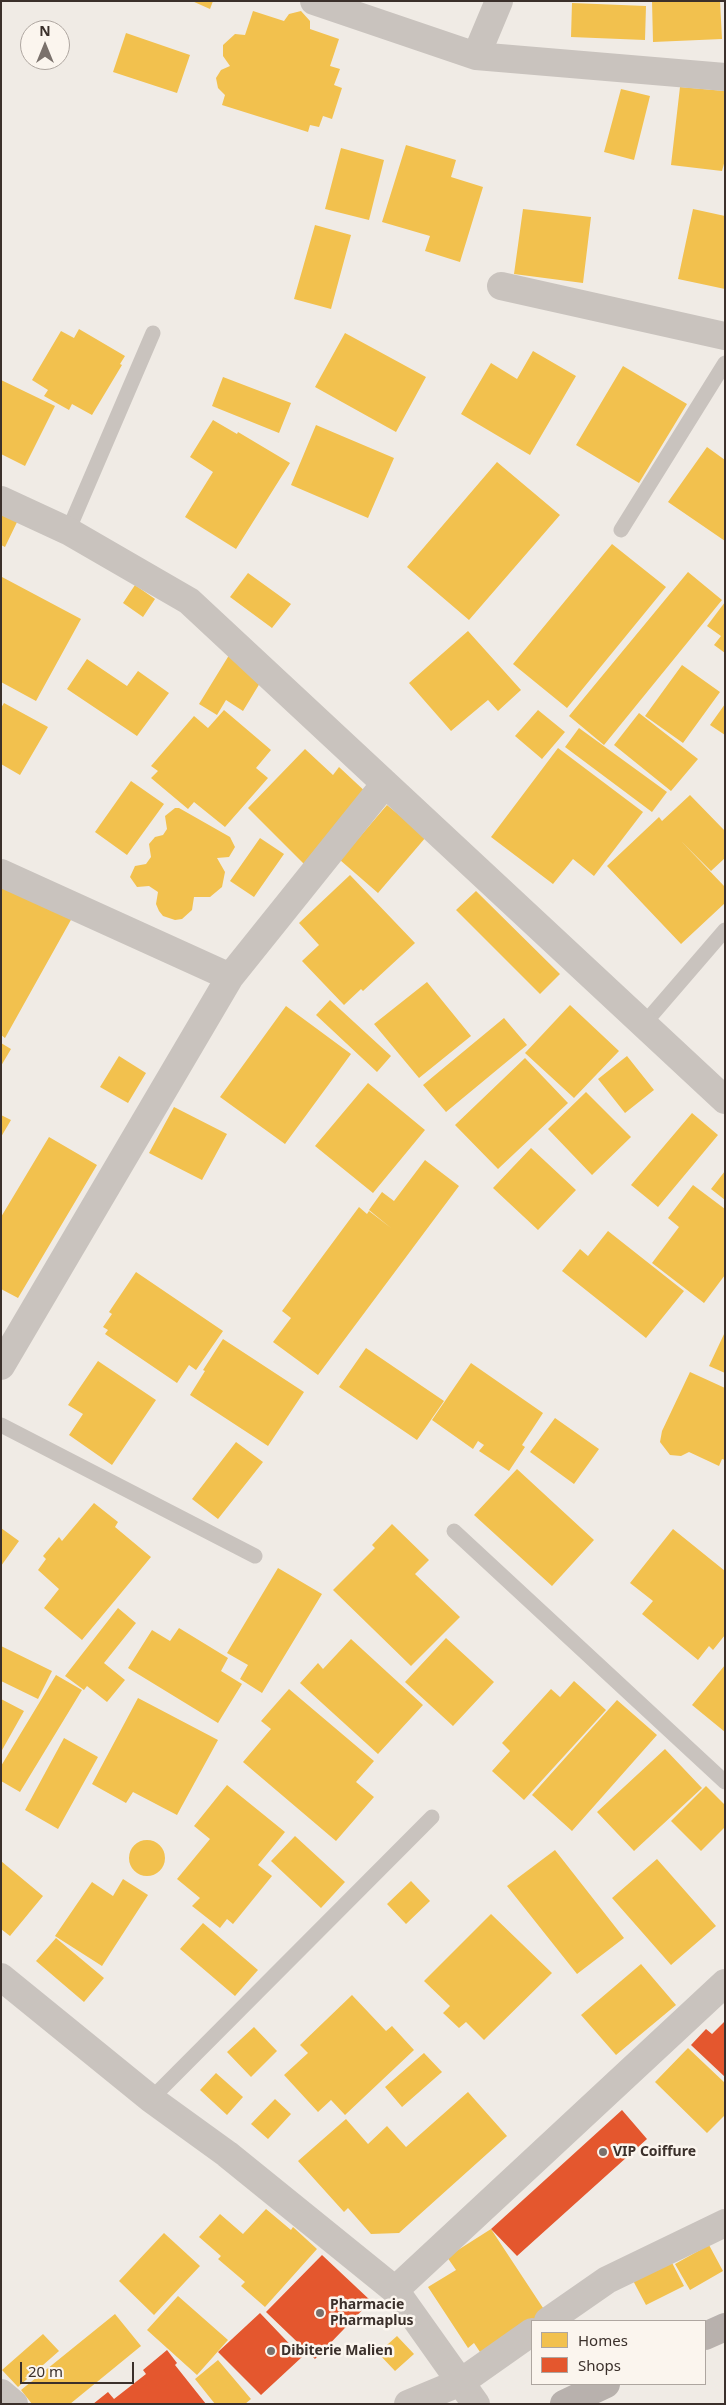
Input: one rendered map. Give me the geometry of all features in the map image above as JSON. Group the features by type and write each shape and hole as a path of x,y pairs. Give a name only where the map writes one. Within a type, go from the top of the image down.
{"main road":[{"path":"706,2336 725,2327"},
{"path":"564,2404 604,2385"}],"street":[{"path":"314,1 476,56 725,77"},
{"path":"476,56 499,1"},
{"path":"501,286 725,336"},
{"path":"1,500 68,531 189,601 384,785 725,1100"},
{"path":"1,1366 230,977 384,785"},
{"path":"1,873 230,977"},
{"path":"1,1977 151,2099 227,2154 395,2290 468,2393"},
{"path":"395,2290 725,1983"},
{"path":"549,2320 608,2280 725,2223"},
{"path":"408,2404 468,2393 531,2333"},
{"path":"1,2393 14,2404"}],"lane":[{"path":"68,531 152,332"},
{"path":"621,530 725,363"},
{"path":"644,1024 725,930"},
{"path":"1,1425 255,1556"},
{"path":"454,1530 725,1782"},
{"path":"151,2099 432,1817"}],"building: Homes":[{"path":"192,1 213,1 210,9"},
{"path":"652,1 720,1 722,39 653,42"},
{"path":"572,3 646,6 645,40 571,37"},
{"path":"253,11 284,21 289,14 301,11 310,21 310,29 339,39 330,66 340,69 334,85 342,88 332,119 323,116 319,127 310,125 308,132 222,105 225,95 218,88 216,78 221,70 230,66 223,56 223,45 235,34 245,35"},
{"path":"126,33 190,55 177,93 113,72"},
{"path":"680,87 725,91 725,160 722,171 671,165"},
{"path":"621,89 650,96 634,160 604,152"},
{"path":"406,145 456,160 451,177 483,187 460,262 425,251 430,236 382,222"},
{"path":"341,148 384,160 369,220 325,209"},
{"path":"523,209 591,217 583,283 514,274"},
{"path":"693,209 725,216 725,289 678,279"},
{"path":"315,225 351,235 331,309 294,299"},
{"path":"79,329 125,356 120,364 122,365 92,415 72,404 69,410 44,396 48,390 32,380 61,331 74,338"},
{"path":"345,333 426,377 396,432 315,387"},
{"path":"533,351 576,376 530,455 461,414 491,363 517,379"},
{"path":"623,366 687,404 639,483 576,445"},
{"path":"223,377 291,403 279,433 212,406"},
{"path":"1,380 55,406 25,466 1,454"},
{"path":"213,420 237,434 238,432 290,463 236,549 185,517 213,472 190,457"},
{"path":"316,425 394,458 368,518 291,485"},
{"path":"707,447 725,460 725,541 668,502"},
{"path":"497,462 560,515 469,620 407,567"},
{"path":"1,512 18,520 5,547 1,545"},
{"path":"612,544 666,587 567,708 513,664"},
{"path":"688,572 722,600 604,745 569,716"},
{"path":"248,573 291,604 272,628 230,597"},
{"path":"2,577 81,619 36,701 1,682"},
{"path":"135,585 155,599 143,617 123,603"},
{"path":"725,602 725,653 714,645 721,636 707,626"},
{"path":"468,631 521,690 498,711 488,700 451,731 409,683"},
{"path":"231,652 263,678 243,711 226,700 217,715 199,704"},
{"path":"87,659 127,686 138,671 169,693 137,736 67,689"},
{"path":"682,665 720,692 683,743 645,716"},
{"path":"4,703 48,727 20,775 1,764 1,708"},
{"path":"725,704 725,735 710,725"},
{"path":"224,710 271,750 256,768 268,778 225,827 194,802 188,809 151,778 158,771 151,766 194,716 208,728"},
{"path":"538,710 565,732 542,759 515,736"},
{"path":"639,713 698,759 671,791 614,745"},
{"path":"579,728 667,792 652,812 565,747"},
{"path":"558,748 643,812 594,876 573,859 553,884 491,837"},
{"path":"305,749 333,775 339,767 369,795 304,864 248,808"},
{"path":"131,781 164,804 127,855 95,832"},
{"path":"690,795 725,831 725,858 711,871 681,841 725,887 725,903 681,944 607,866 659,817 662,821"},
{"path":"387,805 426,837 378,893 340,860"},
{"path":"175,808 179,808 230,837 235,847 229,857 217,858 225,872 222,887 210,897 194,897 192,910 182,919 175,920 163,916 159,911 156,904 158,892 149,886 137,887 130,877 135,866 146,864 151,857 149,844 155,837 163,835 167,829 165,816"},
{"path":"260,838 284,854 254,897 230,881"},
{"path":"350,875 415,943 363,991 361,989 344,1005 302,961 319,945 299,923"},
{"path":"1,879 72,918 5,1038 1,1035"},
{"path":"476,891 560,974 540,994 456,910"},
{"path":"427,982 471,1036 419,1078 374,1024"},
{"path":"330,1000 391,1056 377,1072 316,1015"},
{"path":"570,1005 619,1051 574,1098 525,1053"},
{"path":"286,1006 351,1054 285,1144 220,1097"},
{"path":"504,1018 527,1045 446,1112 423,1085"},
{"path":"1,1043 11,1049 1,1066"},
{"path":"119,1056 146,1073 128,1103 100,1087"},
{"path":"627,1056 654,1090 625,1113 598,1079"},
{"path":"525,1058 568,1103 498,1169 455,1125"},
{"path":"368,1083 425,1130 373,1193 315,1146"},
{"path":"586,1092 631,1137 592,1175 548,1129"},
{"path":"174,1107 227,1134 202,1180 149,1153"},
{"path":"692,1113 718,1135 658,1207 631,1185"},
{"path":"1,1115 11,1120 1,1137"},
{"path":"49,1137 97,1165 18,1298 1,1289 1,1217"},
{"path":"531,1148 576,1190 538,1230 493,1188"},
{"path":"425,1160 459,1186 318,1375 273,1342 291,1318 282,1311 359,1207 367,1214 369,1211 391,1228 369,1210 382,1192 394,1201"},
{"path":"725,1171 725,1200 711,1189"},
{"path":"693,1185 725,1209 725,1275 704,1303 652,1263 679,1227 668,1218"},
{"path":"608,1231 684,1291 646,1338 562,1271 580,1249 588,1256"},
{"path":"136,1272 223,1331 196,1370 189,1365 177,1383 105,1334 108,1330 103,1327 112,1314 109,1312"},
{"path":"725,1332 725,1373 709,1366"},
{"path":"223,1339 304,1392 268,1446 190,1395"},
{"path":"366,1348 444,1401 417,1440 339,1387"},
{"path":"98,1361 156,1400 112,1465 69,1435 83,1414 68,1405"},
{"path":"471,1363 543,1413 522,1445 525,1447 509,1471 479,1451 484,1445 478,1441 473,1449 432,1420"},
{"path":"690,1372 725,1388 725,1460 722,1459 719,1466 689,1452 681,1456 670,1455 660,1442 662,1431"},
{"path":"555,1418 599,1449 574,1484 530,1452"},
{"path":"236,1442 263,1462 218,1519 192,1499"},
{"path":"517,1469 594,1540 552,1586 474,1515"},
{"path":"94,1503 118,1522 115,1527 151,1557 82,1640 44,1608 59,1589 38,1570 46,1559 43,1556 59,1537 62,1541"},
{"path":"392,1524 429,1560 415,1574 460,1617 411,1666 333,1590 375,1548 372,1545"},
{"path":"1,1528 19,1541 1,1566"},
{"path":"673,1529 725,1571 725,1635 713,1650 709,1646 698,1660 642,1614 653,1601 630,1583"},
{"path":"278,1568 322,1594 262,1693 240,1679 248,1665 227,1653"},
{"path":"118,1608 136,1623 104,1663 125,1680 107,1702 87,1686 84,1690 65,1676"},
{"path":"179,1628 228,1658 221,1671 242,1684 218,1723 128,1668 152,1630 170,1641"},
{"path":"446,1638 494,1682 453,1726 405,1682"},
{"path":"351,1639 423,1705 378,1754 300,1683 318,1663 323,1669"},
{"path":"1,1646 52,1671 38,1699 1,1681"},
{"path":"725,1665 725,1732 692,1705"},
{"path":"56,1675 82,1690 20,1792 1,1781 1,1766"},
{"path":"574,1681 606,1710 524,1800 492,1771 510,1751 502,1743 551,1689 560,1697"},
{"path":"289,1689 374,1761 356,1782 374,1797 336,1841 243,1762 271,1729 261,1721"},
{"path":"138,1698 218,1740 177,1815 133,1792 126,1803 92,1784"},
{"path":"1,1699 24,1711 1,1752"},
{"path":"617,1700 657,1735 572,1831 532,1795"},
{"path":"64,1738 98,1757 58,1829 25,1810"},
{"path":"665,1749 702,1788 634,1851 597,1812"},
{"path":"227,1785 285,1832 258,1865 272,1876 233,1924 227,1919 220,1928 192,1906 200,1898 177,1879 210,1839 194,1826"},
{"path":"706,1786 725,1805 725,1827 701,1851 671,1821"},
{"path":"295,1836 345,1882 321,1908 271,1861"},
{"path":"147,1840 154,1841 160,1845 164,1851 164,1865 160,1871 154,1875 147,1876 140,1875 134,1871 130,1865 129,1858 130,1851 134,1845 140,1841"},
{"path":"555,1850 624,1938 577,1974 507,1886"},
{"path":"657,1859 716,1926 671,1965 612,1898"},
{"path":"1,1861 43,1896 10,1936 1,1929"},
{"path":"123,1879 148,1895 102,1966 55,1936 92,1882 113,1896"},
{"path":"411,1881 430,1901 406,1924 387,1904"},
{"path":"491,1914 552,1973 484,2040 466,2022 459,2028 443,2013 450,2006 424,1981"},
{"path":"203,1923 258,1970 235,1996 180,1949"},
{"path":"56,1938 104,1978 84,2002 36,1961"},
{"path":"641,1964 676,2005 616,2055 581,2015"},
{"path":"352,1995 386,2031 392,2026 414,2050 345,2115 331,2100 318,2112 284,2075 308,2053 300,2045"},
{"path":"254,2027 277,2051 251,2077 227,2052"},
{"path":"688,2048 725,2083 725,2115 707,2133 655,2082"},
{"path":"424,2053 442,2072 402,2107 385,2087"},
{"path":"216,2073 243,2097 227,2115 200,2090"},
{"path":"468,2092 507,2136 399,2233 371,2234 348,2208 344,2212 298,2161 346,2119 368,2144 387,2126 406,2147"},
{"path":"275,2099 291,2114 268,2139 251,2124"},
{"path":"266,2209 291,2230 293,2227 317,2249 265,2307 241,2286 245,2282 218,2259 221,2256 199,2237 220,2214 243,2234"},
{"path":"491,2229 547,2314 537,2320 531,2320 531,2324 482,2355 474,2343 468,2348 428,2287 456,2270 447,2257"},
{"path":"164,2233 200,2266 154,2315 119,2281"},
{"path":"709,2245 723,2271 690,2290 675,2264"},
{"path":"667,2253 684,2286 646,2305 629,2273"},
{"path":"178,2296 228,2340 197,2375 147,2330"},
{"path":"115,2314 141,2346 70,2404 32,2404 21,2390"},
{"path":"43,2334 59,2351 18,2387 2,2370"},
{"path":"397,2336 414,2354 395,2371 378,2353"},
{"path":"218,2360 251,2399 245,2404 215,2404 195,2379"}],"building: Shops":[{"path":"725,2021 725,2077 691,2045 706,2029 712,2034"},
{"path":"622,2110 647,2139 517,2256 491,2229"},
{"path":"322,2255 371,2301 315,2359 266,2312"},
{"path":"260,2313 302,2357 261,2395 218,2352"},
{"path":"167,2350 177,2363 175,2365 206,2404 93,2404 108,2392 114,2399 146,2374 143,2370"}],"place":[{"name":"VIP Coiffure","path":"603,2152"},
{"name":"Pharmacie Pharmaplus","path":"320,2313"},
{"name":"Dibiterie Malien","path":"271,2351"}]}
